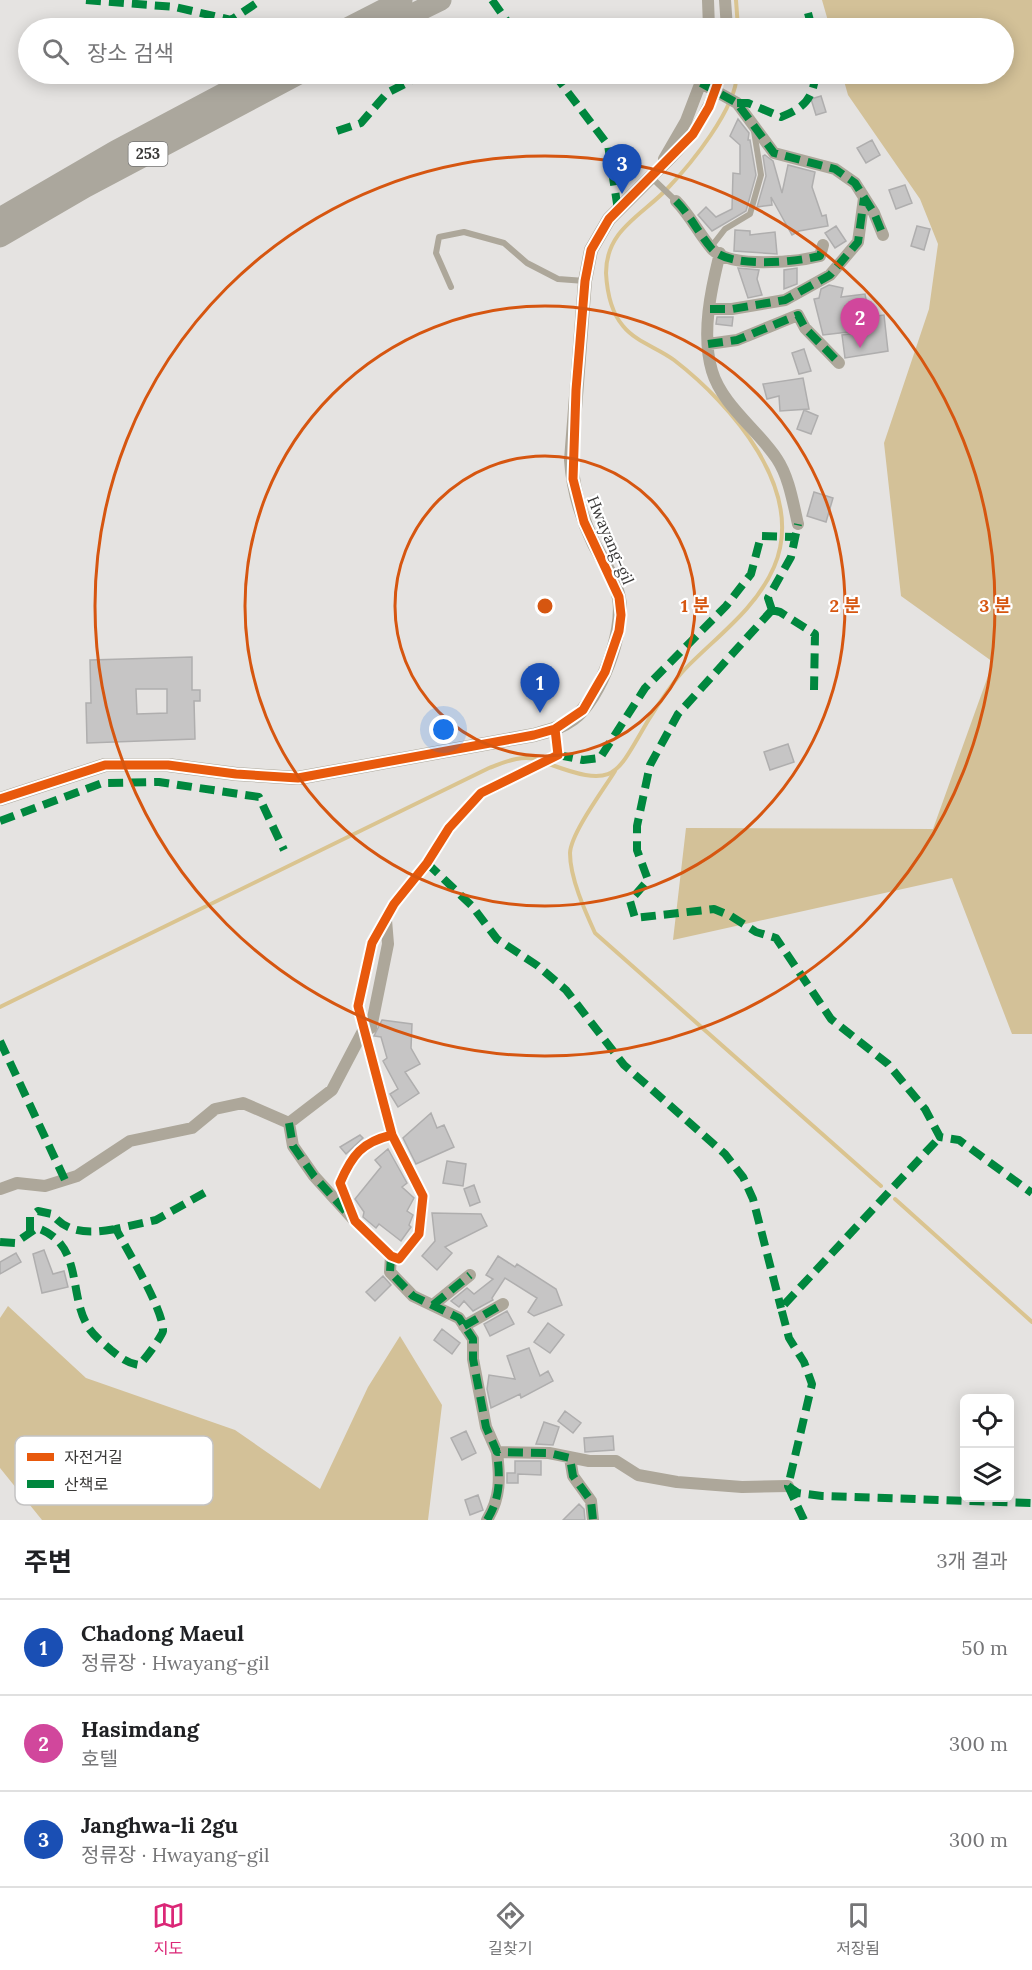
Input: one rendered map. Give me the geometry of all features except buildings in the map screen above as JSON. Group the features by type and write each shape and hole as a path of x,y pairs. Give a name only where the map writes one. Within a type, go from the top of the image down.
{"highway":[{"path":"367,18 402,0"},
{"path":"404,18 441,0"},
{"name":"253","path":"0,218 115,152 241,84"},
{"name":"253","path":"0,237 86,187 280,84"}],"street":[{"path":"708,0 709,18"},
{"path":"726,0 727,18"},
{"name":"Hwayang-gil","path":"656,182 686,121 700,84"},
{"path":"709,84 737,103 774,153 835,169 855,183 883,235"},
{"name":"Hwayang-gil","path":"0,798 105,765 168,765 236,774 298,778 555,729 577,715 592,697 605,672 619,631 621,615 619,597 584,522 573,479 571,460 585,281 591,250 601,229 656,182 693,134 719,92 720,84"},
{"path":"710,309 732,309 785,300 830,275 858,242 864,198"},
{"path":"676,201 715,250 753,263 791,261 820,256 823,245"},
{"path":"715,250 708,344 712,372 725,395 779,462 798,524"},
{"path":"708,344 737,340 798,315 805,328 839,363"},
{"path":"289,1123 293,1146 314,1176 390,1256 399,1259 419,1234 423,1217 423,1196 417,1178 392,1135 363,1031 358,1006 363,975 372,943 394,904 427,864 448,828 481,793 558,755 555,729"},
{"path":"289,1123 332,1090 363,1031 371,1028 388,944 386,920"},
{"path":"0,1189 17,1183 45,1186 77,1176 130,1141 192,1128 215,1109 243,1103 289,1123"},
{"path":"355,1221 340,1183 350,1160 373,1140 392,1135"},
{"path":"390,1256 390,1272 413,1296 459,1318 473,1339 473,1359 486,1426 497,1452 500,1485 495,1506 487,1520"},
{"path":"433,1305 470,1275"},
{"path":"464,1326 503,1304"},
{"path":"497,1452 549,1454 616,1461 638,1475 677,1482 742,1487 788,1486"},
{"path":"570,1458 573,1476 591,1501 593,1520"}],"lane":[{"path":"715,250 725,229 750,214 761,175 753,127"},
{"path":"656,182 676,201"},
{"path":"451,287 436,253 439,237 464,232 504,243 527,263 558,279 585,281"}],"shaded area":[{"path":"822,0 1032,0 1032,1034 1012,1034 952,878 673,940 686,828 933,829 993,662 901,596 884,443 929,309 938,244 920,199 848,95 845,84 1014,84 1014,18 827,18"},
{"path":"8,1306 86,1378 235,1430 320,1489 368,1387 400,1336 442,1405 428,1520 42,1520 30,1505 213,1505 213,1436 15,1436 15,1487 0,1468 0,1318"}],"waterway":[{"path":"736,0 737,18"},
{"path":"549,764 589,776 602,776 612,772 620,765 675,681 757,596 774,567 782,538 780,508 772,479 758,451 718,400 696,378 674,360 628,332 615,314 607,287 608,258 618,235 667,189 688,165 721,119 736,84"},
{"path":"0,1007 489,768 520,758 539,760"},
{"path":"615,771 582,823 570,853 575,883 595,933 881,1186"},
{"path":"895,1199 1032,1322"}],"marked path":[{"path":"86,0 175,7 222,18"},
{"path":"234,18 261,0"},
{"path":"492,0 505,18"},
{"path":"808,13 809,18"},
{"path":"337,131 361,123 387,93 405,84"},
{"path":"562,84 608,145 618,210"},
{"path":"703,84 737,103 774,153 835,169 855,183 874,213 883,235"},
{"path":"737,103 748,103 781,117 806,102 814,84"},
{"path":"710,309 732,309 785,300 830,275 858,242 864,198"},
{"path":"676,201 712,249 733,259 748,262 780,262 809,258 820,256 823,245"},
{"path":"708,344 737,340 798,315 805,328 839,363"},
{"path":"772,610 768,598 791,557 798,524"},
{"path":"558,755 583,760 600,758 645,688 726,606 751,574 761,536 795,537"},
{"path":"772,610 678,714 650,765 637,826 637,850 648,880 630,901 635,918 714,909 731,916 756,932 776,938 831,1019 888,1064 925,1109 940,1137 959,1140 1032,1193"},
{"path":"772,610 780,612 815,634 814,690"},
{"path":"0,821 102,783 159,782 259,797 284,850"},
{"path":"427,863 472,906 497,939 538,966 566,990 624,1065 725,1154 743,1177 753,1199 781,1308"},
{"path":"0,1041 65,1180"},
{"path":"289,1123 293,1146 314,1176 348,1214"},
{"path":"804,1520 788,1486 812,1384 804,1362 789,1338 781,1308 940,1137"},
{"path":"0,1242 15,1243 37,1228 51,1235 68,1256 81,1310 88,1327 97,1338 118,1355 139,1365 162,1334 162,1321 116,1229 156,1220 206,1192"},
{"path":"30,1232 30,1217 38,1211 52,1214 66,1226 81,1231 116,1229"},
{"path":"391,1256 390,1272 413,1296 459,1318 473,1339 473,1359 486,1427 497,1452 549,1453 570,1458 573,1476 591,1501 593,1520"},
{"path":"433,1305 470,1275"},
{"path":"464,1326 503,1304"},
{"path":"487,1520 497,1495 499,1470 497,1452"},
{"path":"788,1486 798,1493 822,1496 1032,1503"}],"cycle path":[{"path":"0,799 105,765 168,765 236,774 298,778 534,735 555,729 583,710 605,672 619,631 621,615 619,597 584,522 573,479 576,390 585,281 591,250 609,219 693,134 709,107 717,84"},
{"path":"392,1135 373,1142 359,1151 340,1183 355,1221 391,1256 399,1259 419,1234 423,1196 392,1135 358,1006 372,943 394,904 427,863 449,828 481,793 558,755 555,729"}],"place":[{"name":"Janghwa-li 2gu","path":"622,194"},
{"name":"Hasimdang","path":"860,348"},
{"name":"Chadong Maeul","path":"540,713"}]}
